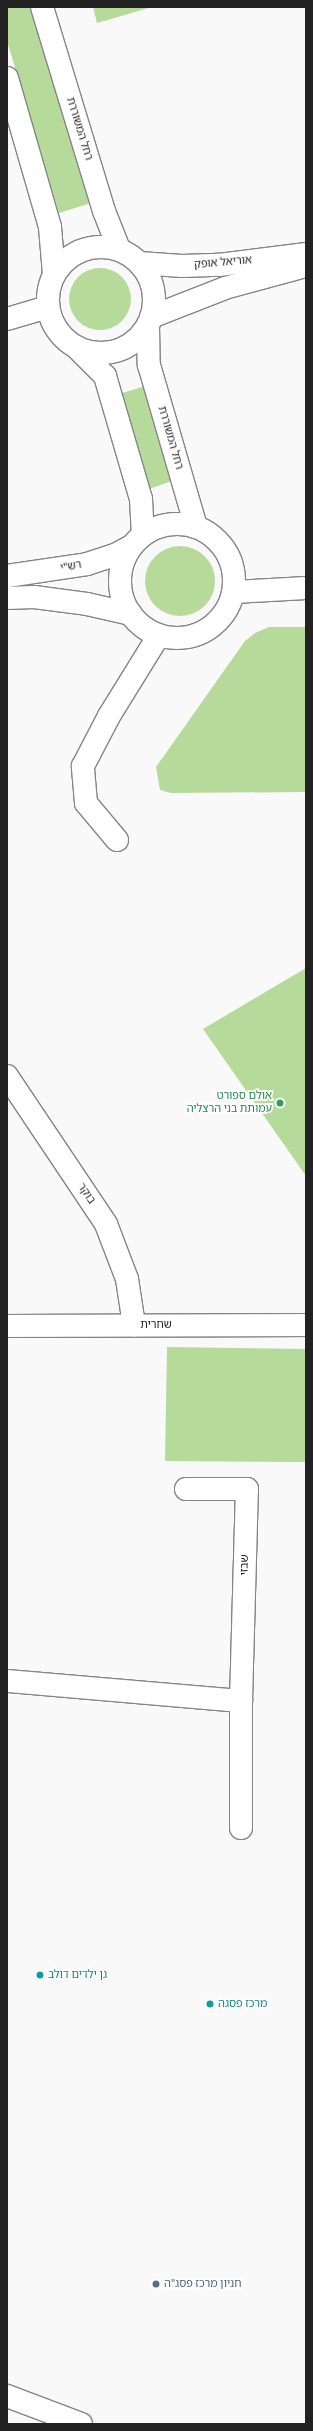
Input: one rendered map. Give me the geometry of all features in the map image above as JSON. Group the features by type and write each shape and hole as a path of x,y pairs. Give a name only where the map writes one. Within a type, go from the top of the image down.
{"street":[{"name":"רחל המשוררת","path":"42,7 104,211 119,249"},
{"path":"7,78 50,227 54,275"},
{"path":"74,346 92,352 117,351 132,343 149,322 154,292 149,276 139,263 119,249 94,247 77,252 64,261 54,275 49,290 48,307 58,331 105,376 141,499 137,541"},
{"name":"אוריאל אופק","path":"139,263 182,266 219,265 306,254"},
{"name":"אוריאל אופק","path":"149,322 225,288 306,266"},
{"path":"7,319 48,307"},
{"name":"רחל המשוררת","path":"149,322 149,365 196,527"},
{"path":"169,524 196,527 219,541 229,555 234,573 234,592 228,608 211,628 185,638 176,639 159,636 143,627 131,614 123,598 120,580 123,562 137,541 160,526 169,524"},
{"name":"רש\"י","path":"7,576 87,564 115,555 137,541"},
{"path":"234,592 306,588"},
{"path":"7,598 34,597 87,604 131,614"},
{"path":"116,840 86,803 83,766 109,716 159,636"},
{"name":"בוקר","path":"7,1076 106,1224 127,1279 134,1325"},
{"name":"שחרית","path":"7,1326 306,1325"},
{"name":"שבזי","path":"186,1489 247,1489 241,1701 241,1828"},
{"path":"7,1681 241,1701"},
{"path":"7,2396 81,2424"}],"green space":[{"path":"7,7 32,7 91,203 59,213 7,41"},
{"path":"93,7 152,7 97,23"},
{"path":"100,268 117,273 122,277 126,282 131,299 126,316 122,321 117,325 100,330 83,325 78,321 74,316 69,299 74,282 78,277 83,273"},
{"path":"145,386 175,480 146,490 116,395"},
{"path":"180,546 193,549 205,556 212,568 215,581 212,594 205,606 193,613 180,616 167,613 155,606 148,594 145,581 148,568 155,556 167,549"},
{"path":"269,627 306,627 306,792 171,793 160,790 156,767 245,641 255,633"},
{"name":"אולם ספורט עמותת בני הרצליה","path":"306,968 306,1176 203,1029"},
{"path":"167,1347 306,1349 306,1462 165,1461"}],"place":[{"name":"אולם ספורט עמותת בני הרצליה","path":"280,1103"},
{"name":"גן ילדים דולב","path":"40,1975"},
{"name":"מרכז פסגה","path":"210,2004"},
{"name":"חניון מרכז פסג\"ה","path":"156,2284"}]}
